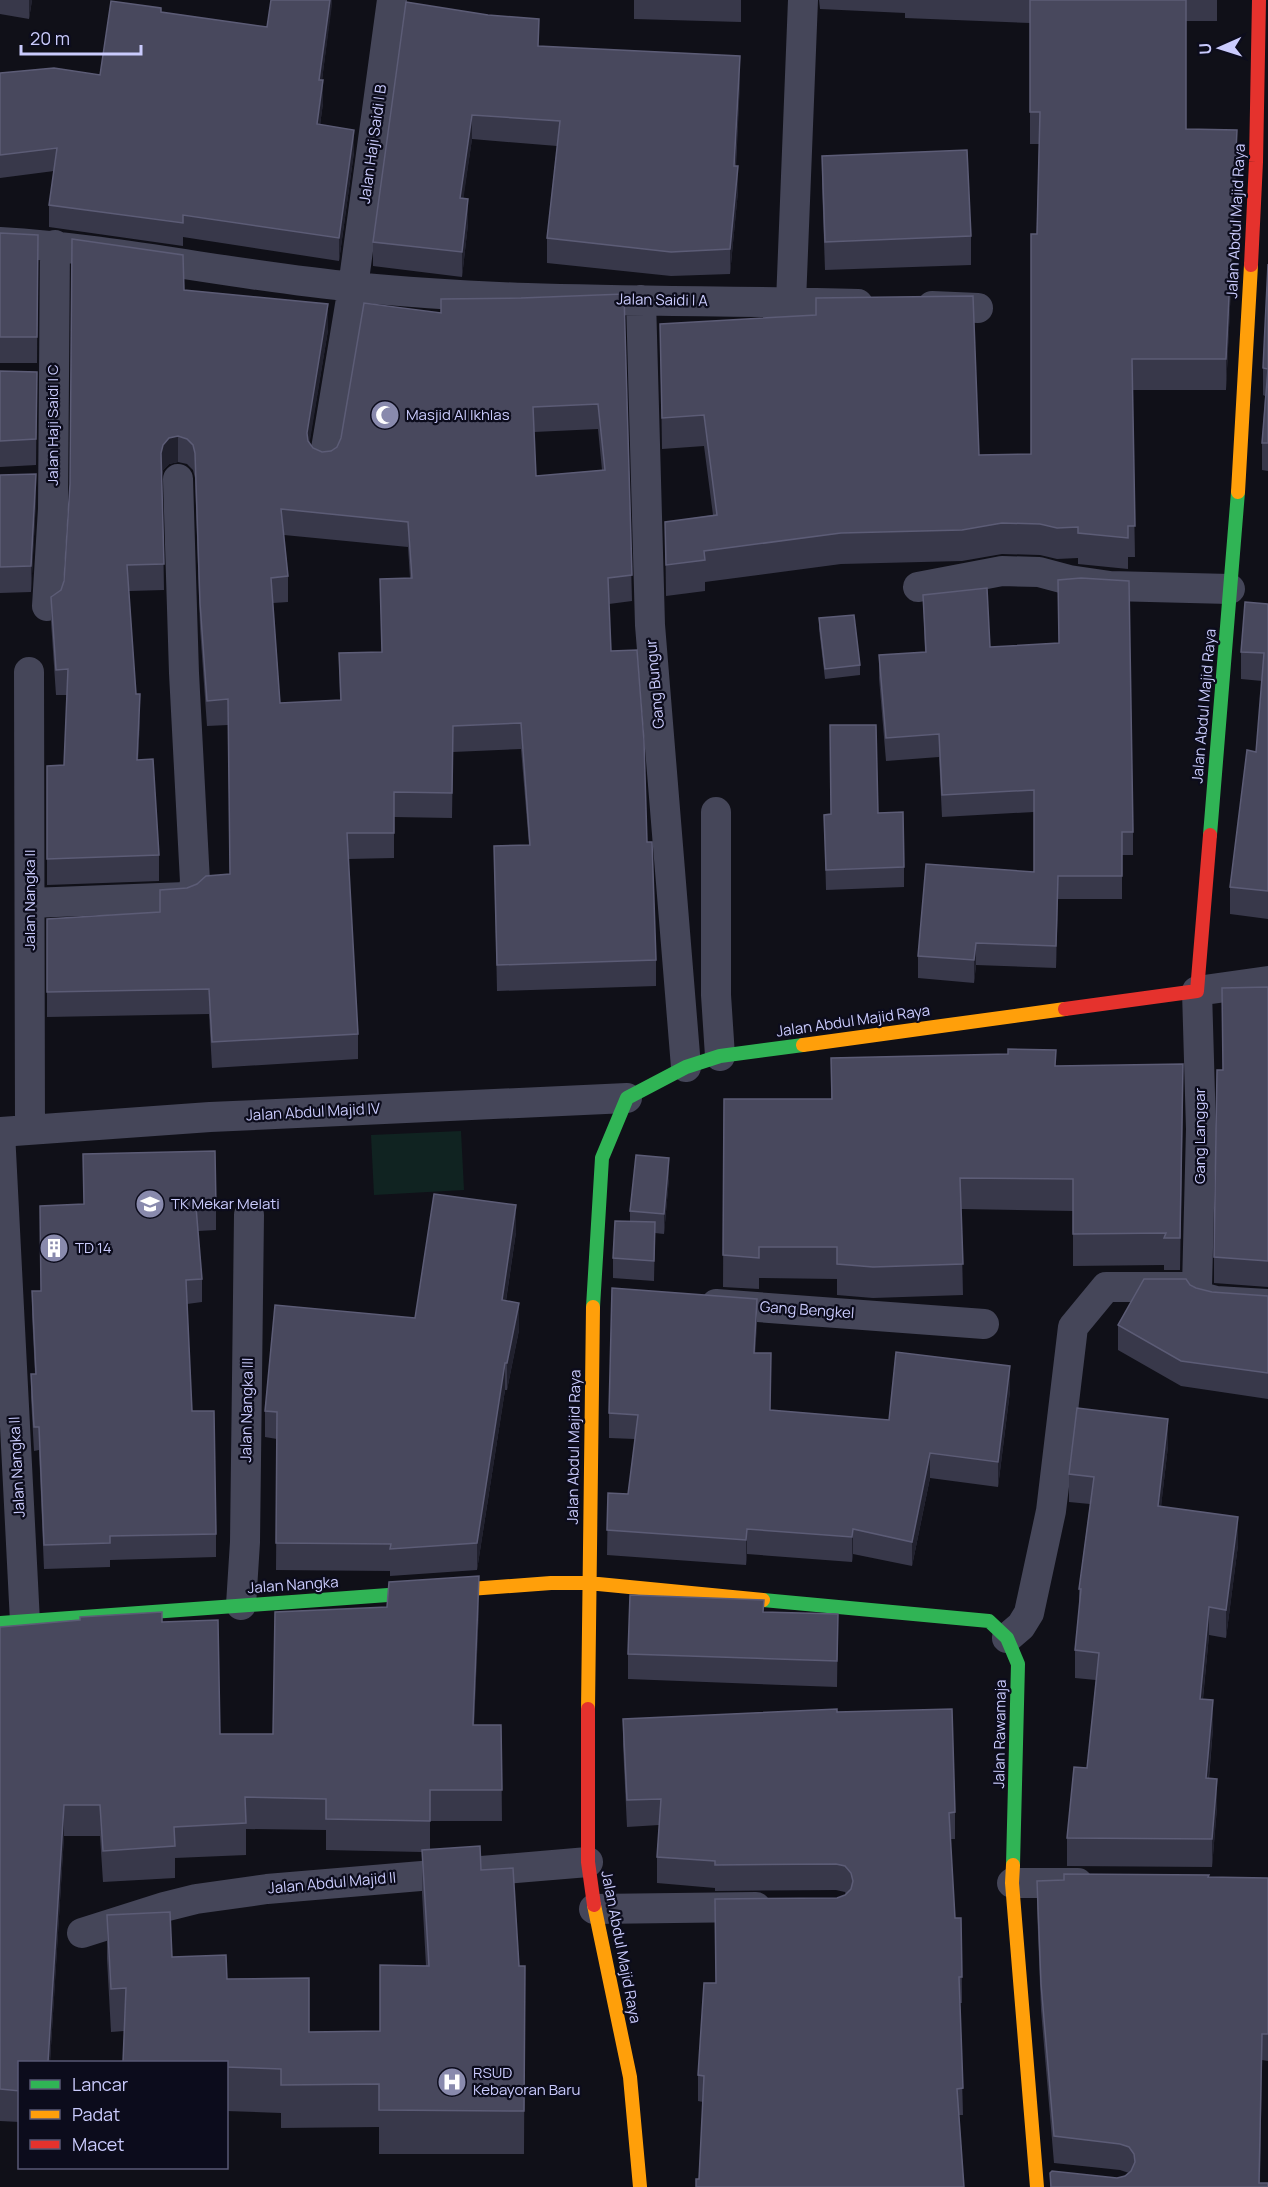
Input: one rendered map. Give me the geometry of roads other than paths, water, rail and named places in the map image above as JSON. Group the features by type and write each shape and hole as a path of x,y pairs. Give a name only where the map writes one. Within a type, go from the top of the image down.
{"street":[{"name":"Jalan Haji Saidi I B","path":"324,461 353,287 392,0"},
{"path":"791,302 803,0"},
{"name":"Jalan Abdul Majid Raya","path":"640,2187 641,2173 630,2077 594,1909 588,1862 588,1584 605,1295 602,1158 627,1098 686,1067 720,1056 1197,991 1242,437 1256,162 1259,0"},
{"name":"Jalan Saidi I A","path":"0,242 55,245 353,287 479,297 791,302 978,308"},
{"name":"Jalan Haji Saidi I C","path":"47,606 53,482 42,380 55,245"},
{"name":"Gang Bungur","path":"641,300 650,625 686,1067"},
{"path":"30,903 186,897 193,891 195,882 184,673 178,479"},
{"path":"21,483 53,482"},
{"path":"918,587 1002,572 1039,572 1069,580 1110,586 1230,589"},
{"name":"Jalan Nangka II","path":"29,672 30,1129"},
{"path":"716,812 716,995 720,1056"},
{"path":"1197,991 1268,981"},
{"name":"Gang Langgar","path":"1197,991 1201,1129 1197,1284"},
{"name":"Jalan Abdul Majid IV","path":"0,1132 210,1117 627,1098"},
{"name":"Jalan Nangka II","path":"0,1132 12,1622"},
{"name":"Jalan Nangka III","path":"241,1605 245,1542 249,1215"},
{"path":"588,1584 989,1622 1007,1638 1021,1626 1029,1613 1051,1511 1072,1327 1106,1287 1197,1284 1202,1297 1216,1301 1268,1304"},
{"name":"Gang Bengkel","path":"688,1301 984,1324"},
{"name":"Jalan Nangka","path":"12,1622 551,1583 588,1584"},
{"name":"Jalan Rawamaja","path":"1007,1638 1018,1664 1012,1883 1037,2182"},
{"name":"Jalan Abdul Majid II","path":"82,1934 196,1899 267,1889 588,1862"},
{"path":"1012,1883 1102,1883"},
{"path":"594,1909 778,1907"},
{"path":"1037,2182 1068,2182"}],"place":[{"name":"Masjid Al Ikhlas","path":"385,415"},
{"name":"TK Mekar Melati","path":"150,1204"},
{"name":"TD 14","path":"54,1248"},
{"name":"RSUD Kebayoran Baru","path":"452,2082"}]}
